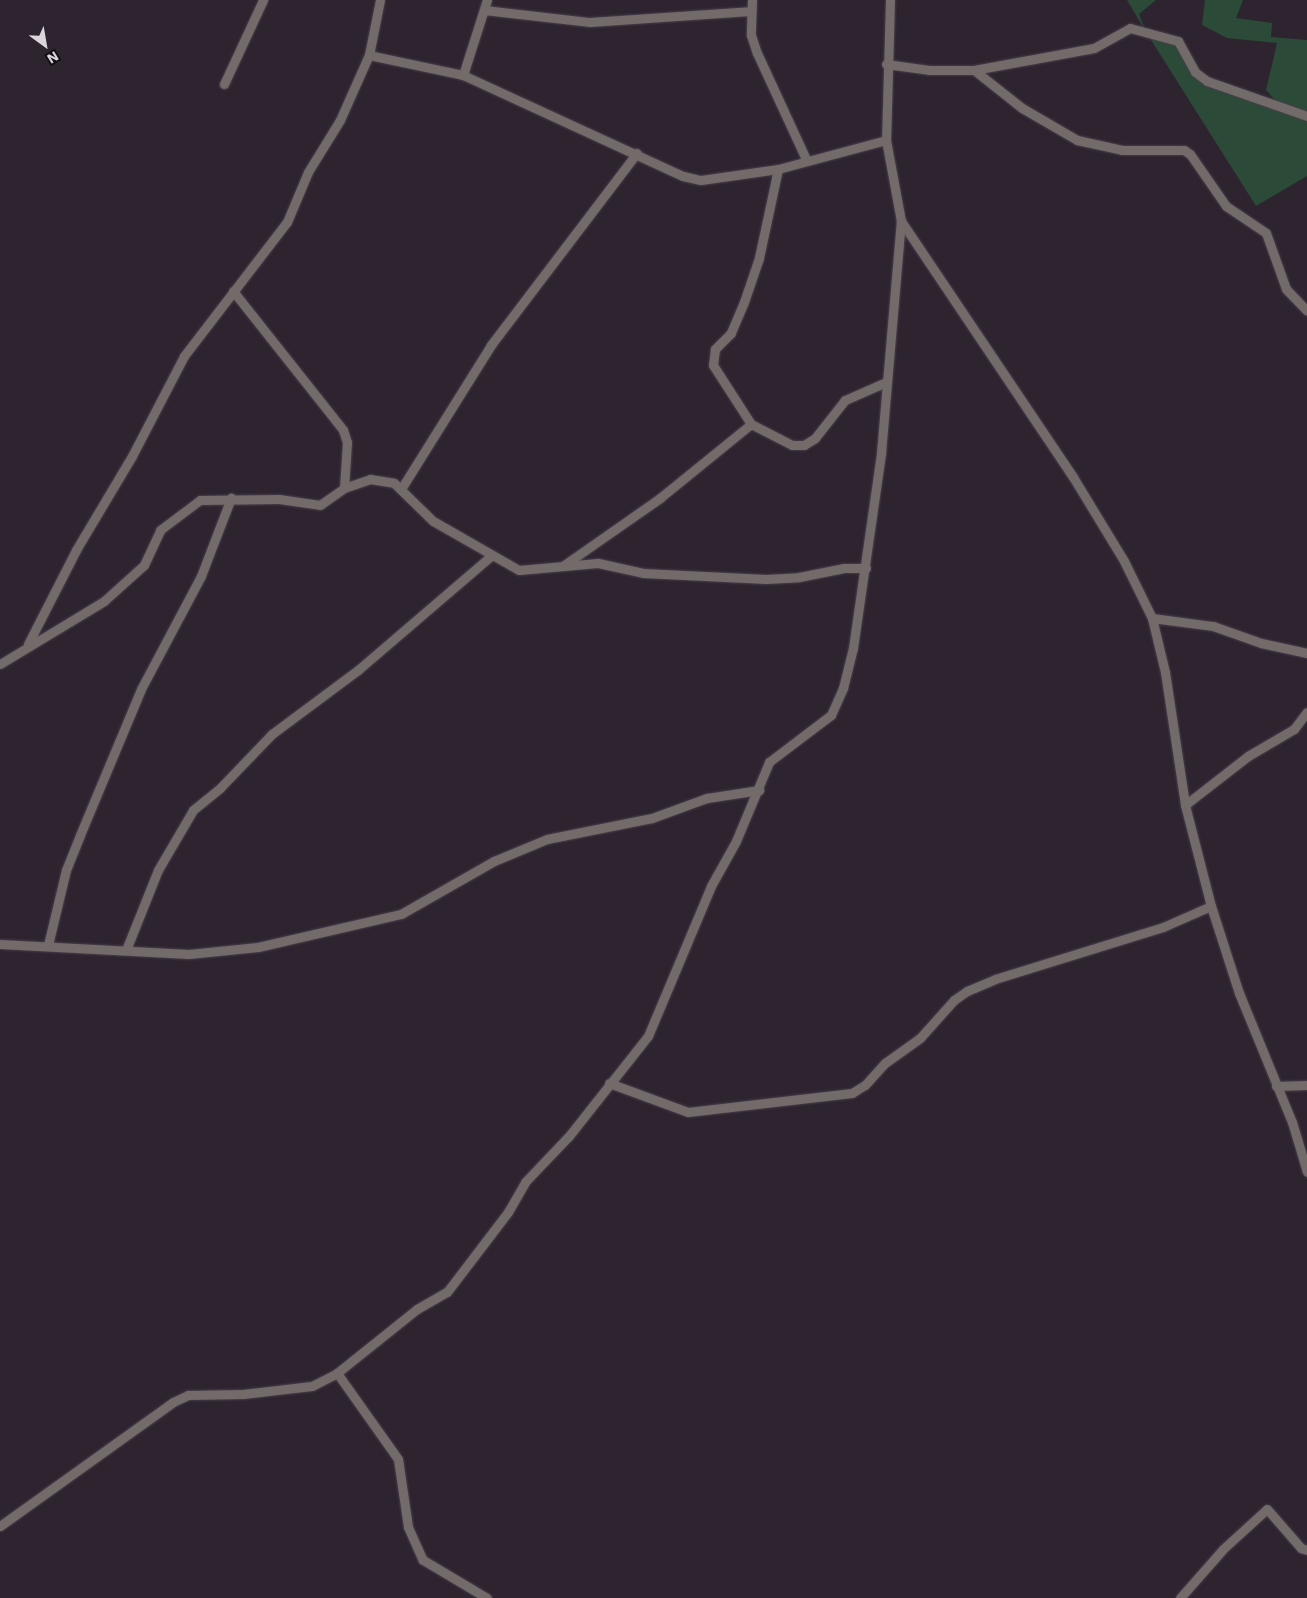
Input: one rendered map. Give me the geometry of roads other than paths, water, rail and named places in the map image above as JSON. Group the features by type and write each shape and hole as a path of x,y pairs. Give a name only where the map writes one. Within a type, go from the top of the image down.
{"street":[{"path":"224,84 263,0"},
{"path":"28,645 76,550 132,456 184,356 232,291 258,263 288,222 308,172 340,120 369,54 380,0"},
{"path":"463,75 487,0"},
{"path":"752,0 750,10 751,35 757,53 807,161"},
{"path":"0,1526 165,1408 188,1395 295,1389 312,1386 337,1373 417,1309 447,1292 508,1212 525,1182 569,1136 648,1036 711,886 736,841 759,790 769,762 831,715 843,688 853,648 859,594 866,568 881,453 901,221 886,140 886,64 890,0"},
{"path":"484,10 590,22 750,10"},
{"path":"886,64 929,70 974,70 1094,48 1130,28 1178,41 1195,72 1207,81 1307,116"},
{"path":"369,54 463,75 637,153 683,176 701,180 778,169 886,140"},
{"path":"974,70 1022,108 1077,140 1122,150 1184,150 1190,154 1226,206 1266,233 1286,289 1307,311"},
{"path":"401,489 491,345 637,153"},
{"path":"778,169 759,258 731,333 715,349 712,357 713,365 751,424 783,443 804,445 815,438 845,400 886,382"},
{"path":"901,221 1073,477 1124,561 1152,618 1165,672 1184,805 1211,906 1239,993 1276,1086 1307,1172"},
{"path":"232,291 343,430 347,442 344,488"},
{"path":"562,566 700,468 723,444 751,424"},
{"path":"0,664 28,645 104,601 137,573 160,530 200,500 279,498 320,505 344,488 370,479 394,484 434,521 491,556 520,570 598,563 643,573 766,579 799,577 844,568 866,568"},
{"path":"48,945 66,870 80,835 141,689 201,576 231,498"},
{"path":"126,950 158,870 193,810 220,788 272,734 358,670 491,556"},
{"path":"1152,618 1213,626 1262,643 1307,653"},
{"path":"1184,805 1248,756 1294,729 1307,712"},
{"path":"0,944 126,950 229,952 401,914 494,861 547,839 652,818 707,798 759,790"},
{"path":"609,1083 688,1112 852,1093 890,1059 920,1038 954,1000 967,991 995,979 1162,927 1211,906"},
{"path":"1276,1086 1307,1085"},
{"path":"337,1373 398,1459 408,1527 423,1560 487,1598"},
{"path":"1180,1598 1223,1549 1267,1509 1301,1548 1307,1550"}]}
